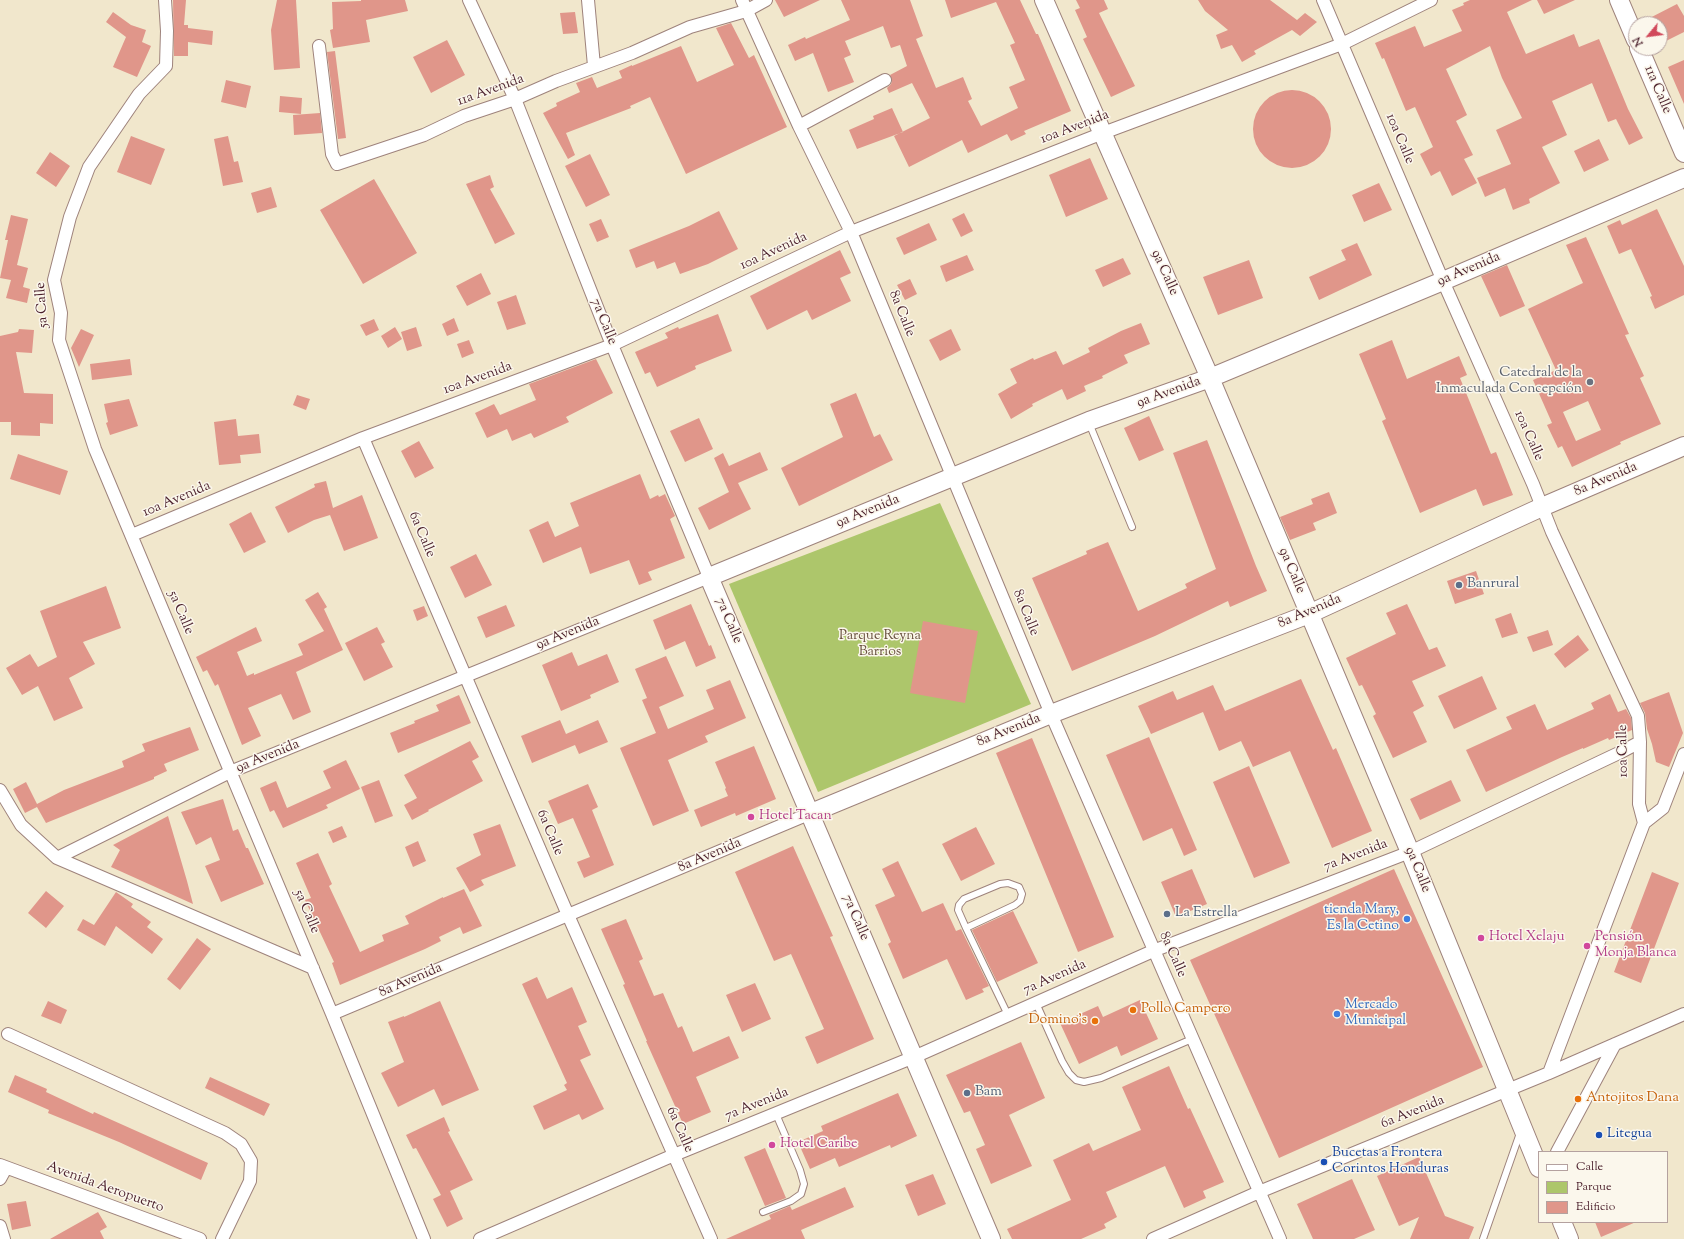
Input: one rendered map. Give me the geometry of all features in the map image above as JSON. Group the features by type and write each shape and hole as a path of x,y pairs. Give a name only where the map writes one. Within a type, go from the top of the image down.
{"street":[{"name":"5a Calle","path":"165,0 167,31 166,66 139,94 89,167 70,217 54,280 61,313 59,340 95,449 313,968 424,1239"},
{"name":"7a Calle","path":"469,0 515,99 612,345 709,577 991,1239"},
{"path":"588,0 594,66"},
{"name":"11a Avenida","path":"319,46 332,154 337,164 424,135 464,116 515,99 594,66 632,53 744,5 766,0"},
{"name":"9a Calle","path":"1044,0 1210,378 1410,852 1538,1166"},
{"name":"10a Calle","path":"1323,0 1443,282 1542,508 1638,716 1640,742 1639,804 1644,823"},
{"name":"10a Avenida","path":"132,535 363,438 612,345 851,232 1103,133 1342,44 1431,0"},
{"path":"1619,0 1628,21"},
{"name":"8a Calle","path":"744,5 799,126 851,232 914,387 1051,714 1153,951 1280,1239"},
{"name":"11a Calle","path":"1642,56 1684,153"},
{"path":"799,126 885,80"},
{"name":"9a Avenida","path":"57,858 230,772 1089,422 1210,378 1443,282 1684,178"},
{"name":"6a Calle","path":"363,438 568,915 711,1239"},
{"name":"8a Avenida","path":"332,1014 810,813 1051,714 1309,614 1542,508 1684,446"},
{"name":"7a Avenida","path":"480,1239 674,1155 914,1056 1153,951 1410,852 1614,756 1640,742"},
{"path":"1549,1073 1644,823 1663,808 1684,754"},
{"path":"0,790 21,825 57,858 313,968"},
{"name":"6a Avenida","path":"1153,1239 1259,1192 1549,1073 1684,1014"},
{"path":"8,1034 225,1132 242,1144 251,1161 250,1181 222,1239"},
{"path":"1558,1151 1615,1044"},
{"path":"0,1179 3,1166"},
{"name":"Avenida Aeropuerto","path":"3,1166 200,1239"},
{"path":"1562,1223 1569,1239"},
{"path":"0,1226 4,1239"}],"lane":[{"path":"1089,422 1132,527"},
{"path":"966,928 1015,905 1020,901 1022,894 1019,887 1008,883 1000,884 964,899 959,905 958,910 966,928 1008,1015"},
{"path":"1036,1003 1062,1061 1069,1073 1076,1080 1084,1082 1101,1078 1192,1039"},
{"path":"763,1212 801,1194 804,1184 800,1170 776,1114"},
{"path":"1483,1239 1522,1128"}],"green space":[{"name":"Parque Reyna Barrios","path":"940,503 1031,704 818,792 729,584"}],"building":[{"path":"173,0 186,0 184,25 188,25 188,28 213,31 212,45 188,42 188,56 174,56"},
{"path":"277,0 296,0 300,68 274,70 271,30"},
{"path":"361,0 405,0 408,11 366,20 370,42 333,48 330,30 333,29 332,2"},
{"path":"775,0 820,0 784,17"},
{"path":"841,0 910,0 923,36 916,39 936,88 963,77 972,99 968,101 981,126 1018,108 1009,87 1025,80 1010,45 1015,43 996,2 951,18 945,0 1020,0 1036,34 1038,34 1071,111 1024,131 1026,134 1011,141 1007,134 968,153 962,140 909,167 894,136 930,118 912,83 889,93 887,88 892,81 890,75 907,66 900,45 891,48 883,26 845,41 851,55 844,58 854,82 828,92 813,53 795,61 788,45 850,20"},
{"path":"1076,0 1104,0 1108,9 1099,13 1135,86 1111,97 1083,39 1087,37 1075,10 1080,8"},
{"path":"1198,0 1270,0 1297,20 1305,13 1317,22 1300,36 1292,30 1254,51 1256,54 1242,62 1232,45 1221,49 1216,35 1228,30 1205,11"},
{"path":"1470,0 1532,0 1507,12 1526,54 1574,34 1579,47 1599,39 1628,109 1643,138 1629,145 1616,119 1608,122 1592,83 1552,101 1567,135 1542,147 1560,183 1529,199 1530,203 1513,210 1505,188 1485,197 1477,178 1511,164 1496,130 1522,118 1502,78 1490,46 1446,69 1467,115 1456,121 1473,155 1464,159 1477,183 1452,196 1440,171 1431,176 1420,154 1433,147 1415,107 1406,111 1384,58 1382,59 1375,43 1415,26 1424,47 1462,31 1452,10 1464,5 1463,3"},
{"path":"1537,0 1575,0 1544,14"},
{"path":"1677,4 1684,16 1684,32 1668,40 1668,16 1654,16"},
{"path":"113,12 131,25 146,30 142,42 151,46 137,77 113,67 126,37 106,22"},
{"path":"575,12 578,33 563,34 560,13"},
{"path":"731,23 749,58 754,55 787,127 686,174 650,97 630,106 631,108 566,133 575,155 568,159 543,113 557,106 556,103 580,92 576,83 592,77 597,88 622,78 619,71 681,46 697,82 734,65 716,28"},
{"path":"447,40 465,75 431,93 413,57"},
{"path":"335,51 346,138 338,139 327,52"},
{"path":"1684,60 1684,104 1668,67"},
{"path":"226,80 251,86 246,108 221,102"},
{"path":"1284,90 1300,90 1314,96 1325,107 1331,121 1331,137 1325,151 1314,162 1300,168 1284,168 1270,162 1259,151 1253,137 1253,121 1259,107 1270,96"},
{"path":"280,96 302,98 301,114 279,112"},
{"path":"892,108 903,132 857,149 849,130 874,119 873,116"},
{"path":"320,113 322,133 294,135 293,115"},
{"path":"131,136 165,149 151,185 117,172"},
{"path":"228,136 234,162 238,161 243,182 223,186 214,139"},
{"path":"1599,139 1609,160 1584,172 1574,151"},
{"path":"50,152 70,166 56,187 36,173"},
{"path":"590,154 610,195 586,207 565,166"},
{"path":"1090,158 1108,199 1066,217 1049,175"},
{"path":"490,175 494,187 490,189 515,234 495,244 466,184"},
{"path":"374,179 417,253 363,284 320,210"},
{"path":"1379,183 1392,210 1364,222 1352,195"},
{"path":"271,187 277,207 257,213 251,193"},
{"path":"1657,209 1684,266 1684,295 1655,309 1650,297 1652,296 1631,249 1619,254 1607,226 1620,220 1622,225"},
{"path":"719,211 738,249 708,264 680,274 675,262 657,269 654,261 636,268 629,250 689,226"},
{"path":"964,213 973,231 961,237 952,219"},
{"path":"11,215 28,219 17,265 28,268 23,287 30,289 27,303 6,298 11,280 0,278 8,240 5,240"},
{"path":"601,219 609,237 597,242 589,224"},
{"path":"929,223 937,240 904,255 896,238"},
{"path":"1586,237 1629,334 1625,335 1644,376 1640,378 1661,424 1620,442 1621,444 1572,467 1562,446 1558,448 1547,425 1552,423 1533,380 1556,370 1528,309 1583,283 1566,245","holes":["1588,401 1601,430 1576,441 1563,412"]},
{"path":"1357,243 1372,275 1319,300 1309,277 1346,260 1341,250"},
{"path":"840,250 851,273 840,278 851,301 812,320 807,310 767,330 750,296"},
{"path":"967,255 974,270 946,282 940,266"},
{"path":"1123,258 1131,274 1103,287 1095,270"},
{"path":"1249,260 1263,298 1218,315 1203,277"},
{"path":"1507,265 1525,306 1500,317 1481,276"},
{"path":"481,273 491,294 467,306 456,286"},
{"path":"910,279 917,294 905,300 897,285"},
{"path":"516,295 526,324 507,330 497,302"},
{"path":"718,314 732,351 695,366 696,369 657,387 650,372 645,374 635,352 668,338 665,333 678,327 679,329"},
{"path":"454,318 459,331 447,336 442,324"},
{"path":"374,319 379,330 366,336 360,325"},
{"path":"1141,323 1150,344 1124,355 1128,363 1102,376 1103,378 1084,386 1086,391 1067,400 1062,389 1032,404 1033,406 1011,419 998,394 1017,383 1010,369 1033,358 1034,360 1056,351 1063,365 1090,352 1088,348 1121,331"},
{"path":"395,327 402,339 388,348 381,336"},
{"path":"416,327 422,346 407,351 401,332"},
{"path":"19,329 34,330 32,353 16,352 24,393 53,394 53,424 40,423 40,436 11,435 11,422 0,422 0,336 18,332"},
{"path":"81,329 94,335 79,367 71,348"},
{"path":"951,329 961,350 940,361 929,340"},
{"path":"469,340 474,353 462,358 457,344"},
{"path":"1392,340 1407,379 1459,356 1467,375 1460,378 1491,454 1496,452 1513,495 1483,506 1476,489 1420,513 1382,421 1386,419 1359,354"},
{"path":"130,359 132,375 92,380 90,364"},
{"path":"596,359 613,393 566,417 569,422 534,438 531,433 512,441 507,429 487,438 475,413 494,404 500,415 536,400 529,384"},
{"path":"856,393 874,437 880,434 893,460 799,506 781,468 843,437 830,404"},
{"path":"297,395 310,399 306,410 293,405"},
{"path":"129,399 138,426 110,435 106,423 108,422 104,404"},
{"path":"1149,416 1164,450 1139,461 1124,428"},
{"path":"699,418 713,449 685,462 670,431"},
{"path":"236,419 238,436 259,434 261,453 240,455 241,463 219,465 214,422"},
{"path":"1207,440 1267,591 1230,607 1228,601 1155,636 1072,671 1032,578 1087,554 1086,551 1108,542 1138,611 1187,588 1185,584 1216,569 1173,453"},
{"path":"419,441 434,468 415,478 401,451"},
{"path":"760,452 768,470 738,483 751,509 709,530 698,508 729,492 714,458 723,453 729,466"},
{"path":"18,454 68,471 60,495 10,479"},
{"path":"640,474 650,499 658,495 659,497 665,494 675,516 670,519 685,558 648,572 652,580 639,585 629,560 590,574 581,547 543,563 529,530 548,521 555,537 579,526 570,503"},
{"path":"326,481 333,508 362,495 378,538 344,551 330,515 314,520 288,533 275,507 315,487 314,484"},
{"path":"1329,492 1337,513 1313,523 1316,530 1290,540 1280,517 1313,504 1311,499"},
{"path":"251,512 266,542 244,553 229,524"},
{"path":"476,554 492,585 465,598 450,567"},
{"path":"1476,571 1484,594 1455,604 1447,581"},
{"path":"106,586 121,628 83,642 95,664 69,678 83,708 54,721 38,686 22,695 6,668 30,654 38,667 57,657 40,611"},
{"path":"318,592 327,607 324,609 343,650 296,672 311,712 293,720 281,694 248,708 261,736 242,745 218,684 215,686 207,670 203,672 196,657 256,627 262,641 237,652 247,676 254,673 254,675 303,655 298,644 324,631 305,600"},
{"path":"691,604 709,646 711,645 716,658 696,667 685,641 665,650 653,620"},
{"path":"1407,604 1429,650 1437,647 1446,666 1412,681 1424,706 1413,712 1427,742 1393,758 1373,716 1376,714 1362,685 1359,686 1346,658 1396,634 1386,613"},
{"path":"506,605 515,626 486,638 477,617"},
{"path":"424,606 428,616 417,621 413,610"},
{"path":"1511,613 1518,633 1502,638 1495,619"},
{"path":"923,621 978,631 965,703 910,693"},
{"path":"377,627 385,642 381,644 393,667 364,681 345,643"},
{"path":"1548,630 1553,645 1533,652 1527,637"},
{"path":"1578,635 1589,650 1565,668 1554,654"},
{"path":"572,652 578,666 607,654 619,682 590,695 591,698 561,711 542,665"},
{"path":"666,656 684,696 659,707 668,729 714,709 706,690 730,680 746,718 705,736 708,742 668,760 689,811 653,826 620,748 656,733 642,700 647,698 635,669"},
{"path":"1482,676 1497,709 1454,729 1438,696"},
{"path":"1301,679 1333,750 1336,748 1372,831 1332,848 1290,751 1253,767 1241,741 1219,751 1203,712 1151,734 1138,706 1173,691 1177,700 1213,685 1225,711"},
{"path":"1669,692 1683,733 1669,767 1656,762 1647,729 1645,713 1640,703"},
{"path":"1610,694 1618,712 1626,709 1631,718 1632,730 1609,740 1608,738 1583,748 1486,792 1466,750 1512,729 1506,717 1535,704 1547,730 1594,709 1591,703"},
{"path":"459,695 471,723 398,753 390,733 439,711 436,705"},
{"path":"560,720 566,734 598,720 608,742 579,754 575,745 532,763 521,736"},
{"path":"190,727 199,750 164,764 167,771 154,777 154,779 46,823 37,807 25,813 13,789 26,782 37,804 64,790 124,767 122,761 145,751 142,744"},
{"path":"1149,737 1197,850 1184,856 1172,828 1143,841 1106,755"},
{"path":"1032,738 1114,937 1078,952 996,753"},
{"path":"470,741 479,757 472,761 483,781 412,820 404,805 417,798 404,775"},
{"path":"754,746 776,799 736,816 735,813 701,827 694,810 728,796 715,762"},
{"path":"346,760 360,789 326,805 328,808 283,828 274,810 270,812 260,788 276,781 287,808 331,788 323,771"},
{"path":"1249,766 1290,863 1254,878 1213,782"},
{"path":"379,780 393,816 375,823 361,787"},
{"path":"1451,780 1461,801 1420,820 1410,799"},
{"path":"588,784 598,807 592,810 614,865 584,878 577,862 590,857 573,818 558,824 548,801"},
{"path":"223,799 233,831 238,829 264,884 221,902 205,866 220,860 211,837 196,845 181,812"},
{"path":"168,816 193,904 111,867 120,850 113,845"},
{"path":"500,824 516,866 481,880 484,885 470,892 456,868 481,855 473,834"},
{"path":"342,826 347,837 333,843 328,832"},
{"path":"976,827 995,864 961,881 942,844"},
{"path":"418,841 426,861 413,867 405,847"},
{"path":"793,846 833,936 830,937 874,1039 817,1064 805,1037 824,1029 791,954 774,961 735,872"},
{"path":"318,853 332,884 329,886 360,952 384,941 382,935 409,924 405,916 443,897 464,889 482,926 463,934 460,927 439,937 441,941 425,949 340,985 332,963 334,962 305,900 311,898 296,863"},
{"path":"898,861 922,912 943,903 956,931 961,929 989,986 982,989 984,992 966,1000 947,959 903,979 888,944 891,942 875,905 895,896 882,869"},
{"path":"1192,869 1207,904 1176,917 1161,882"},
{"name":"Mercado Municipal","path":"1394,869 1483,1067 1279,1158 1190,960"},
{"path":"1652,872 1679,883 1641,983 1614,972"},
{"path":"46,891 64,906 46,928 28,913"},
{"path":"116,892 133,904 131,907 151,922 147,927 163,939 152,954 116,926 105,946 77,930 83,919 94,925"},
{"path":"1013,911 1038,963 997,982 972,930"},
{"path":"626,919 643,959 639,961 654,996 663,993 678,1028 682,1026 693,1052 729,1036 739,1058 696,1077 711,1112 683,1124 646,1041 623,985 625,984 601,929"},
{"path":"197,938 211,949 180,990 167,979"},
{"path":"537,977 547,999 572,987 587,1022 578,1026 591,1055 580,1060 604,1109 582,1120 579,1114 544,1130 533,1106 567,1090 564,1085 567,1083 522,984"},
{"path":"755,983 771,1019 742,1032 726,995"},
{"path":"1140,1000 1158,1039 1121,1056 1117,1046 1079,1064 1060,1023 1098,1006 1103,1017"},
{"path":"48,1001 67,1010 61,1024 41,1016"},
{"path":"440,1001 479,1090 442,1106 434,1089 398,1107 381,1073 404,1062 388,1022 404,1017"},
{"path":"1021,1042 1045,1098 1009,1115 1032,1166 991,1184 976,1149 985,1145 970,1111 964,1113 946,1075"},
{"path":"1169,1066 1188,1109 1190,1108 1224,1182 1203,1191 1206,1198 1184,1208 1165,1166 1106,1192 1117,1217 1104,1224 1106,1228 1081,1239 1012,1239 1007,1229 1071,1200 1053,1160 1089,1143 1093,1151 1141,1130 1122,1087"},
{"path":"15,1075 47,1089 46,1092 93,1114 94,1112 208,1163 201,1180 119,1142 48,1113 49,1110 8,1092"},
{"path":"210,1077 270,1104 264,1116 205,1088"},
{"path":"898,1093 917,1136 891,1148 890,1145 839,1167 835,1158 810,1169 798,1142 823,1131 821,1126"},
{"path":"444,1117 450,1131 448,1132 473,1180 450,1191 463,1219 447,1227 433,1199 441,1195 416,1148 413,1149 406,1135"},
{"path":"765,1148 786,1198 765,1206 744,1157"},
{"path":"1419,1157 1445,1216 1474,1227 1469,1239 1410,1239 1419,1217 1399,1226 1377,1176"},
{"path":"933,1174 946,1204 918,1216 905,1185"},
{"path":"1352,1179 1375,1230 1354,1239 1313,1239 1297,1204"},
{"path":"845,1187 854,1207 801,1230 805,1239 726,1239 771,1219 769,1215 790,1206 792,1210"},
{"path":"26,1201 31,1226 12,1230 7,1204"},
{"path":"98,1212 107,1227 100,1231 104,1239 50,1239"},
{"path":"1595,1223 1634,1223 1601,1237"}],"place":[{"name":"Catedral de la Inmaculada Concepción","path":"1590,382"},
{"name":"Banrural","path":"1459,585"},
{"name":"Hotel Tacan","path":"751,817"},
{"name":"La Estrella","path":"1167,914"},
{"name":"tienda Mary, Es la Cetino","path":"1407,919"},
{"name":"Hotel Xelaju","path":"1481,938"},
{"name":"Pensión Monja Blanca","path":"1587,946"},
{"name":"Pollo Campero","path":"1133,1010"},
{"name":"Mercado Municipal","path":"1337,1014"},
{"name":"Domino's","path":"1095,1021"},
{"name":"Bam","path":"967,1093"},
{"name":"Antojitos Dana","path":"1578,1099"},
{"name":"Litegua","path":"1599,1135"},
{"name":"Hotel Caribe","path":"772,1145"},
{"name":"Bucetas a Frontera Corintos Honduras","path":"1324,1162"}]}
